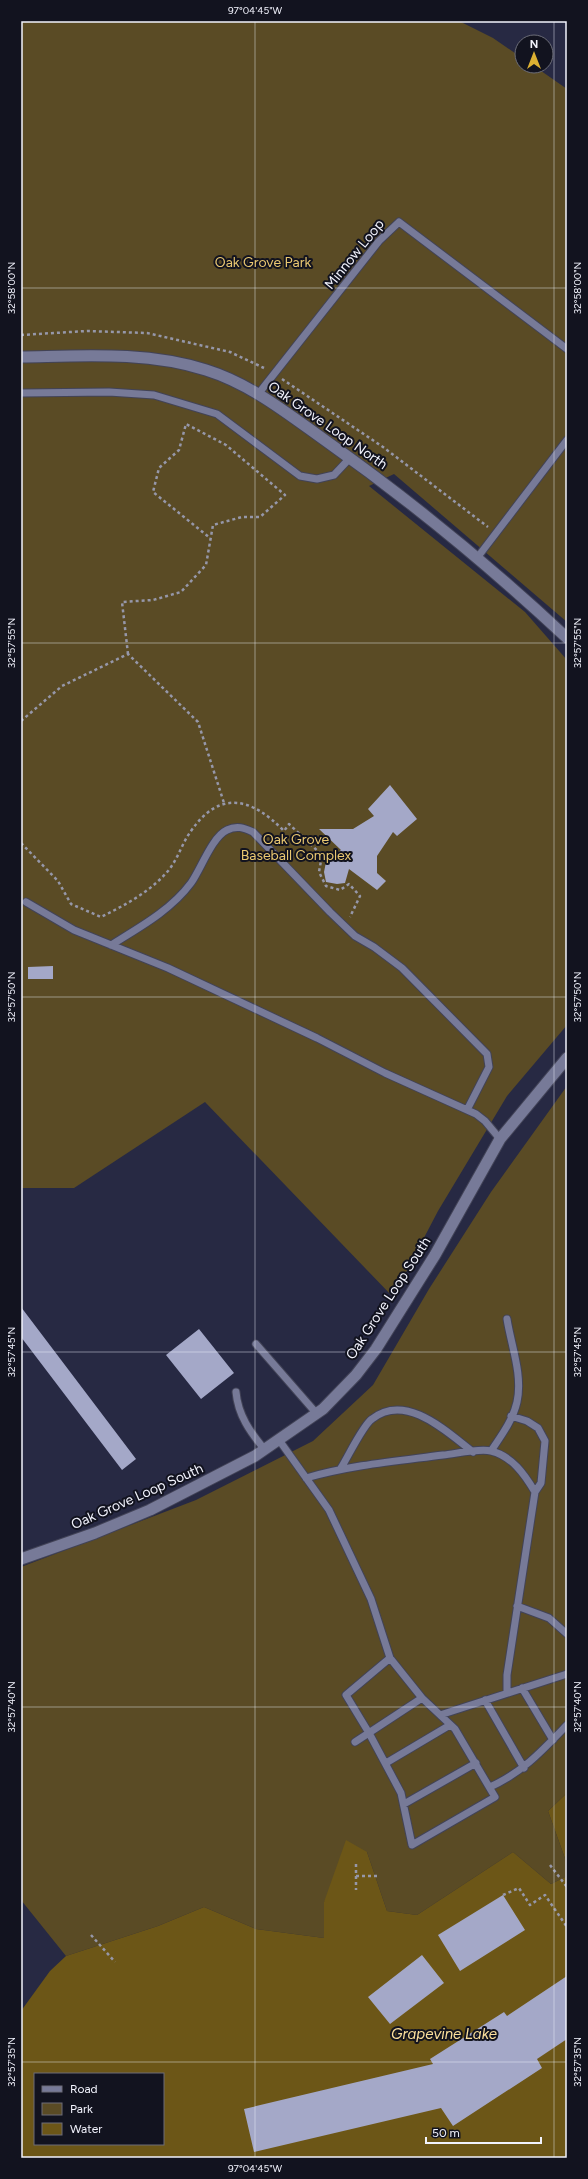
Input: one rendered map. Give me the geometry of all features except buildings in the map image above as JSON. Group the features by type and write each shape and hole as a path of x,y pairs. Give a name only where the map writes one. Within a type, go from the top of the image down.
{"street":[{"name":"Oak Grove Loop North","path":"21,357 120,356 169,361 206,370 259,393 387,484 513,588 567,638"},
{"name":"Oak Grove Loop South","path":"21,1559 95,1533 150,1510 265,1450 317,1414 356,1375 376,1349 436,1255 500,1139 567,1058"}],"lane":[{"name":"Minnow Loop","path":"259,393 379,241 399,222 567,349"},
{"path":"21,393 109,392 154,395 217,414 300,476 317,480 334,475 350,458"},
{"path":"477,558 567,440"},
{"path":"111,945 144,925 171,904 191,883 216,841 226,830 239,826 253,832 355,936 374,947 402,968 487,1054 489,1067 467,1110"},
{"path":"26,902 74,930 168,968 310,1035 385,1073 467,1110 485,1121 500,1139"},
{"path":"491,1451 506,1428 517,1402 518,1371 507,1319"},
{"path":"256,1344 317,1414"},
{"path":"236,1392 237,1406 250,1432 265,1450"},
{"path":"341,1468 371,1419 391,1409 410,1412 430,1419 473,1452"},
{"path":"507,1693 507,1675 534,1492 541,1484 545,1441 538,1428 527,1421 512,1416"},
{"path":"279,1440 329,1510 368,1592 390,1658 422,1698 455,1729 495,1797 412,1845 401,1793 369,1732 346,1696 390,1658"},
{"path":"306,1478 341,1468 491,1451 509,1460 524,1474 534,1492"},
{"path":"517,1606 549,1618 567,1634"},
{"path":"440,1715 567,1674"},
{"path":"522,1688 553,1740"},
{"path":"355,1742 422,1698"},
{"path":"485,1700 524,1768"},
{"path":"386,1763 450,1725"},
{"path":"490,1787 510,1778 524,1768 567,1725"},
{"path":"404,1804 476,1763"}],"path":[{"path":"210,538 153,492 159,468 180,450 186,424 226,446 285,494 260,517 242,517 213,525 206,564 180,592 153,600 122,602 128,654 198,722 224,803"},
{"path":"21,721 62,686 128,654"},
{"path":"21,843 58,881 71,904 101,918 137,899 168,870 191,831 209,810 224,803 243,803 271,817 284,831 289,824 322,855 319,872 326,886 340,890 349,884 360,896 349,918 356,922"},
{"path":"356,1864 356,1890"},
{"path":"550,1865 567,1887"},
{"path":"356,1876 379,1876"},
{"path":"503,1895 519,1888 530,1905 546,1896 567,1927"},
{"path":"90,1934 115,1962"}],"green space":[{"path":"21,21 459,21 493,38 514,52 514,74 545,74 567,89 567,622 394,474 369,486 525,612 567,660 567,1025 507,1096 438,1211 393,1297 205,1102 74,1188 21,1188"},
{"path":"567,1086 567,1793 548,1811 567,1864 567,1876 551,1884 513,1852 417,1915 387,1911 367,1852 324,1902 324,1938 256,1929 204,1907 158,1926 66,1956 21,1900 21,1567 196,1500 313,1441 373,1385 429,1289 491,1192"}],"water":[{"path":"567,1793 567,1864 548,1811"},
{"name":"Grapevine Lake","path":"346,1840 367,1852 387,1911 417,1915 513,1852 551,1884 567,1876 567,2158 21,2158 21,2011 50,1971 66,1956 158,1926 204,1907 256,1929 324,1938 324,1902"}],"park label":[{"name":"Oak Grove Park","path":"263,262"},
{"name":"Oak Grove Baseball Complex","path":"296,848"}]}
